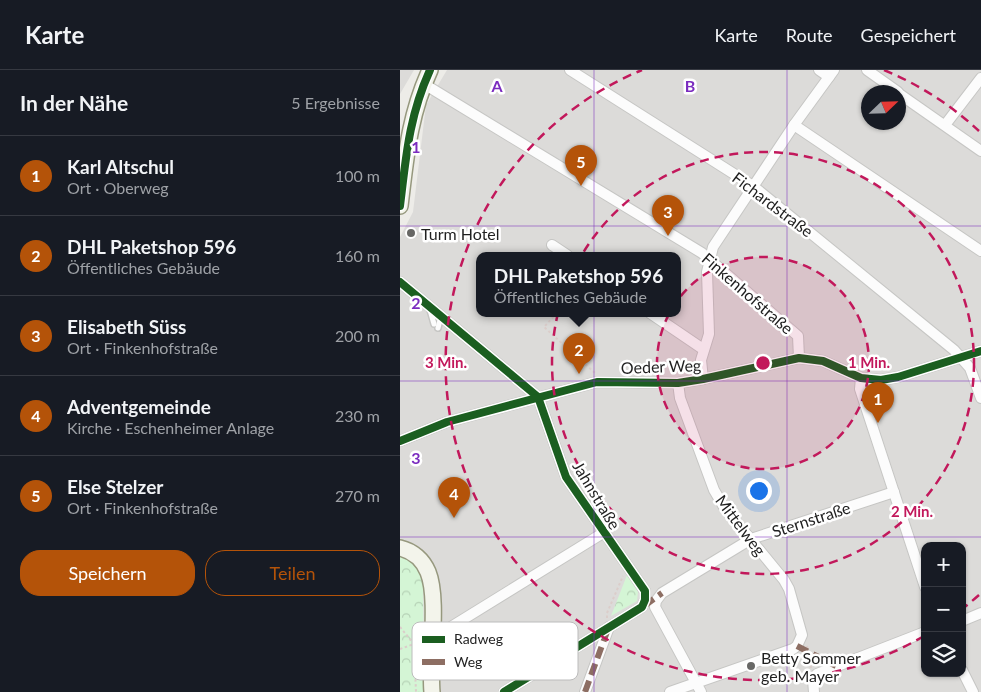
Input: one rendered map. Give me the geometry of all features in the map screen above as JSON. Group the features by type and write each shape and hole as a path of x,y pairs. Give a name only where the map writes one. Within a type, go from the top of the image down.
{"main road":[{"path":"400,206 410,126 427,77"},
{"path":"400,548 417,557 429,574 431,622"}],"street":[{"name":"Fichardstraße","path":"570,70 753,186 962,357"},
{"path":"703,380 701,360 709,334 707,272 713,246 794,125 832,74 819,70"},
{"path":"866,70 887,85"},
{"name":"Finkenhofstraße","path":"427,77 709,258 798,336 799,358"},
{"path":"945,125 981,78"},
{"path":"906,98 981,151"},
{"path":"794,125 981,250"},
{"path":"552,245 562,252"},
{"path":"400,282 429,306 437,322 538,397"},
{"path":"656,317 703,349"},
{"name":"Oeder Weg","path":"400,441 447,422 597,382 678,383 703,380 763,364 799,358 823,360 861,378 881,380 898,378 981,351"},
{"path":"962,357 970,368 981,398"},
{"path":"861,378 860,389 921,575"},
{"name":"Mittelweg","path":"678,383 680,398 714,490 724,507 789,590 802,635"},
{"name":"Jahnstraße","path":"538,397 566,477 645,591 701,692"},
{"name":"Sternstraße","path":"578,646 750,539 894,492"},
{"path":"458,622 603,533"},
{"path":"966,620 981,614"},
{"path":"585,692 608,627"},
{"path":"814,692 812,680 817,674 921,634"},
{"path":"670,692 797,646 802,635"},
{"path":"966,677 973,692"},
{"name":"Sternstraße","path":"504,692 523,680"}],"path":[{"path":"553,317 544,327 594,370 597,382"},
{"path":"608,627 607,613 627,566"},
{"path":"400,627 412,642"},
{"path":"802,635 809,652 812,680"},
{"path":"400,649 412,645"}],"shaded area":[{"path":"400,70 414,70 400,94"},
{"path":"447,70 981,70 981,692 424,692 424,680 578,680 578,622 423,622 423,577 400,553 400,237 413,212 426,105"}],"green space":[{"path":"400,553 416,561 423,577 423,622 412,622 412,680 424,680 424,692 400,692"},
{"path":"627,575 638,592 637,601 611,616"}],"marked path":[{"path":"644,606 662,593"},
{"path":"585,692 608,629"},
{"path":"797,646 836,666"}],"cycle path":[{"path":"400,206 413,120 430,70"},
{"path":"400,282 538,397 566,477 645,591 645,600 642,607 578,646"},
{"path":"400,441 447,422 597,382 678,383 799,358 823,361 861,378 881,380 898,377 981,351"},
{"path":"504,692 523,680"}],"place":[{"name":"Else Stelzer","path":"581,186"},
{"name":"Turm Hotel","path":"411,233"},
{"name":"Elisabeth Süss","path":"668,236"},
{"name":"DHL Paketshop 596","path":"579,374"},
{"name":"Karl Altschul","path":"878,423"},
{"name":"Adventgemeinde","path":"454,518"},
{"name":"Betty Sommer geb. Mayer","path":"751,666"}]}
